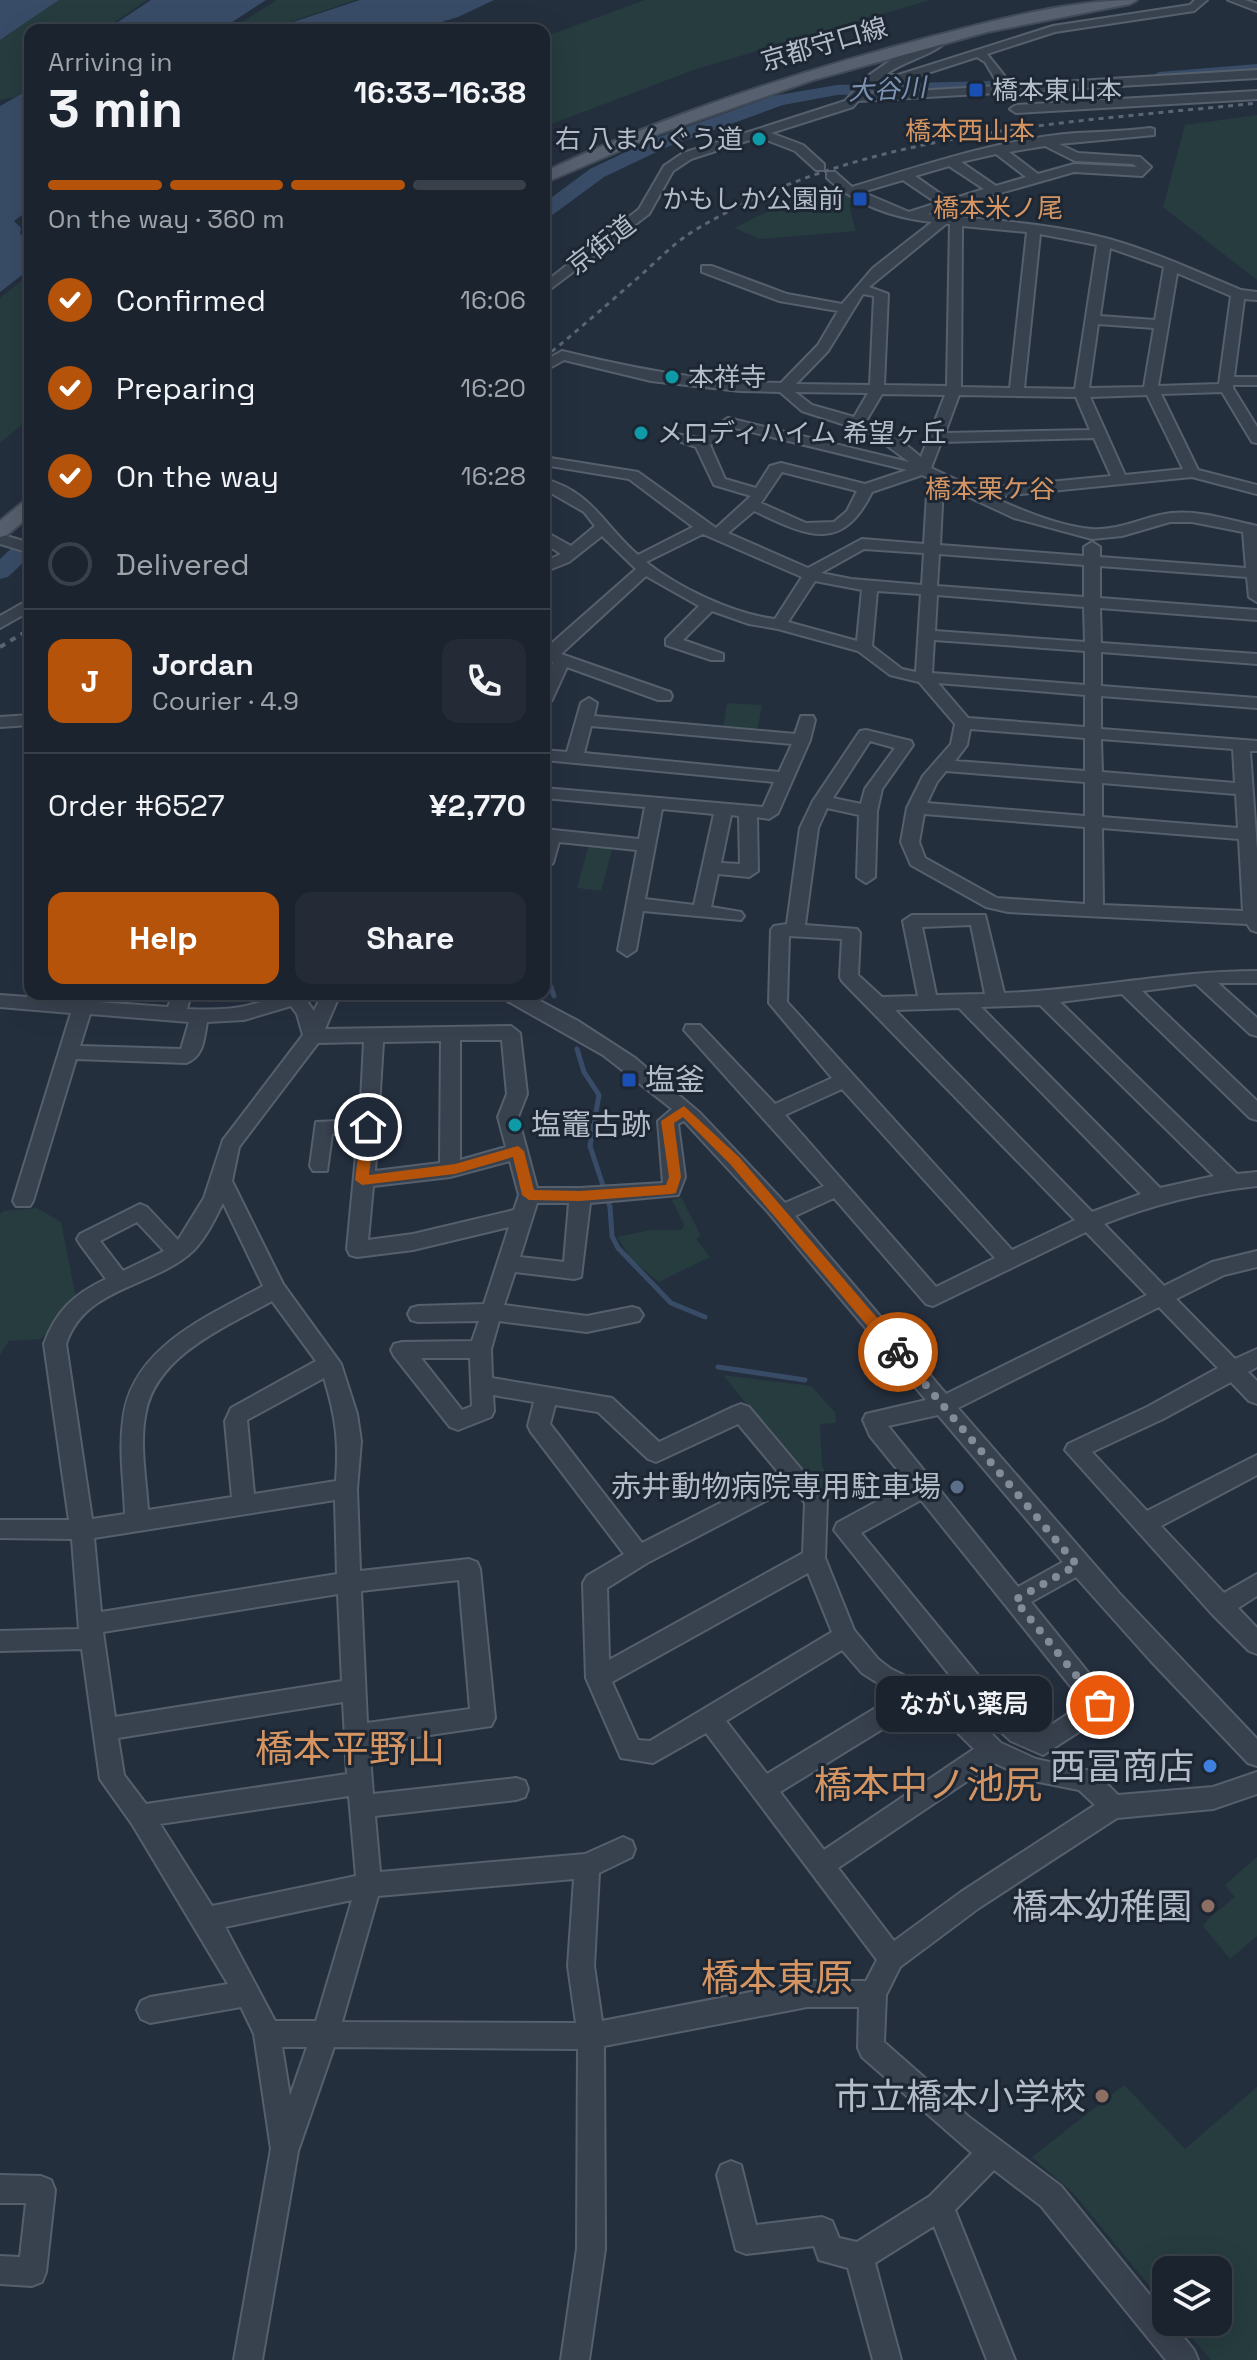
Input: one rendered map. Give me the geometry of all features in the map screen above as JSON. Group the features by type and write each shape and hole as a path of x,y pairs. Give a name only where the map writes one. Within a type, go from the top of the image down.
{"main road":[{"name":"京都守口線","path":"550,175 695,112 758,90 944,37 1041,14 1130,0"},
{"path":"2,537 24,513"}],"street":[{"name":"京街道","path":"550,285 644,211 674,163 687,156 849,104 863,88 1053,29 1194,8 1201,0"},
{"path":"1234,0 1257,9"},
{"path":"863,88 898,60 937,46 944,37"},
{"path":"979,53 989,60 1018,114 1175,99 1227,99 1257,95"},
{"path":"863,88 1161,81 1257,74"},
{"path":"1161,81 1175,99"},
{"path":"850,192 998,150 1076,137 1101,138 1150,132"},
{"path":"762,134 799,148 850,192 907,216 1034,229 1104,242 1238,294 1257,296"},
{"path":"907,216 1036,178 1075,162 1047,142"},
{"path":"998,150 1036,178"},
{"path":"951,161 993,190"},
{"path":"905,175 947,204"},
{"path":"784,388 823,348 839,323 844,308 860,289 889,261 950,220"},
{"path":"950,220 954,391 936,438 930,473 932,549 924,677 963,723 1249,746 1244,789 1256,921 992,903 917,861 910,842 916,808 929,780 959,745 963,723"},
{"path":"1017,391 1034,229"},
{"path":"1104,242 1081,393 1120,480"},
{"path":"1171,266 1151,388 1192,473"},
{"path":"707,269 784,298 844,308"},
{"path":"857,423 877,390 881,294 860,289"},
{"path":"1238,294 1226,385 1257,439"},
{"path":"1092,319 1161,325"},
{"path":"550,363 562,355 651,377 738,393 784,388 1081,393 1257,381"},
{"path":"784,388 798,405 857,423 890,439 930,473"},
{"path":"702,444 728,422 930,473 1047,524 1092,534 1122,531 1169,518 1192,517 1254,531 1257,597"},
{"path":"936,438 1101,434"},
{"path":"681,437 702,444 719,482 819,532 836,529 850,518 866,489"},
{"path":"550,462 633,475 711,530 810,575 870,587 1257,615"},
{"path":"664,696 552,657 641,565 711,530 755,499 775,469 785,466 866,489 930,473"},
{"path":"568,494 601,470"},
{"path":"974,494 1192,473 1257,490"},
{"path":"550,486 589,509 602,528 641,565 709,605 755,621 779,624 864,648 896,672 924,677 1257,703"},
{"path":"550,564 571,553 602,528"},
{"path":"1092,534 1094,911"},
{"path":"2,537 24,546"},
{"path":"550,540 571,553"},
{"path":"779,624 816,568 862,544 1254,573"},
{"path":"864,648 870,587"},
{"path":"709,605 672,642 717,657"},
{"path":"0,623 24,608"},
{"path":"927,635 1257,659"},
{"path":"574,758 587,711 802,740"},
{"path":"0,722 24,720"},
{"path":"550,794 769,813 802,740 807,720"},
{"path":"795,929 809,828 822,801 866,735 905,745 874,789 868,811 866,877"},
{"path":"550,756 786,778"},
{"path":"941,765 1244,789"},
{"path":"822,801 868,811"},
{"path":"627,950 654,803"},
{"path":"916,808 1247,834"},
{"path":"701,912 724,809"},
{"path":"711,868 749,871 748,811"},
{"path":"550,836 646,845"},
{"path":"635,904 735,916"},
{"path":"928,1002 912,921 979,919 996,1000"},
{"path":"1010,1261 778,1003 780,930 851,933 849,977 1257,1395"},
{"path":"878,1004 1044,998 1200,977 1257,977"},
{"path":"1200,977 1257,1029"},
{"path":"1127,988 1257,1113"},
{"path":"1044,998 1230,1179"},
{"path":"175,1015 180,1000"},
{"path":"0,1001 199,1016 244,1013 282,1000"},
{"path":"297,1000 306,1013 313,1036"},
{"path":"284,2151 267,2034 248,1993 206,1919 141,1816 112,1779 57,1335 58,1326 73,1307 184,1247 208,1216 222,1181 230,1145 313,1036 328,1000"},
{"path":"523,1000 605,1047 663,1091 734,1160 1077,1565 1179,1679 1257,1755"},
{"path":"964,1001 1154,1195"},
{"path":"313,1036 511,1033 540,1008"},
{"path":"23,1201 82,1009"},
{"path":"67,1052 186,1056 193,1048 199,1016"},
{"path":"693,1030 772,1113 933,1298 1154,1195 1230,1179 1257,1179"},
{"path":"480,1349 402,1350 458,1421 483,1411 480,1349 529,1195 508,1117 517,1094 511,1033"},
{"path":"450,1170 451,1034"},
{"path":"374,1035 357,1249 413,1242 521,1216"},
{"path":"772,1113 845,1080"},
{"path":"529,1195 580,1196 671,1190 675,1177 668,1121 684,1111"},
{"path":"320,1166 323,1127 368,1127"},
{"path":"362,1180 450,1170 518,1151"},
{"path":"222,1181 275,1289 330,1364 346,1414 350,1441 346,1489 356,1735 369,1885 325,2034 284,2151 248,2360"},
{"path":"780,1214 837,1188"},
{"path":"507,1263 574,1271 580,1196"},
{"path":"120,1282 87,1239 140,1212 176,1251"},
{"path":"924,1487 845,1530 988,1705 1020,1733 1043,1744 1100,1705 878,1430 874,1420 944,1405 1161,1295 1219,1268 1257,1259"},
{"path":"137,1521 134,1412 142,1382 170,1351 275,1289"},
{"path":"418,1314 491,1312 587,1324 632,1315"},
{"path":"1257,1357 1155,1413 1076,1450 1257,1644"},
{"path":"244,1505 236,1421 239,1414 330,1364"},
{"path":"482,1385 604,1404 656,1453 741,1413 816,1500 814,1558 845,1636 870,1666 918,1695 951,1710 992,1751 1034,1770 1086,1780 1113,1807"},
{"path":"547,1395 539,1426 639,1556"},
{"path":"1144,1524 1257,1464"},
{"path":"795,1475 639,1556 595,1583 598,1678 630,1750 653,1752 711,1720 845,1636"},
{"path":"0,1529 82,1530 346,1489"},
{"path":"598,1678 814,1558"},
{"path":"1015,1600 1077,1565"},
{"path":"0,1641 92,1632 349,1582 469,1569 483,1718 356,1735"},
{"path":"1220,1607 1257,1584"},
{"path":"106,1729 354,1690"},
{"path":"764,1789 918,1695"},
{"path":"711,1720 891,1958"},
{"path":"821,1866 992,1751"},
{"path":"1184,2360 1051,2196 959,2127 871,2048 873,1994 891,1958 970,1900 1113,1807 1213,1798 1257,1783"},
{"path":"141,1816 362,1795 516,1789"},
{"path":"206,1919 369,1885 587,1866 623,1849"},
{"path":"575,2360 591,2249 591,2036 581,1966 587,1866"},
{"path":"150,2010 248,1993"},
{"path":"267,2034 591,2036 807,1994 873,1994"},
{"path":"731,2175 746,2240 822,2231 829,2250 859,2257 940,2206 992,2152"},
{"path":"0,2189 41,2190 32,2272 0,2270"},
{"path":"940,2206 1001,2360"},
{"path":"859,2257 887,2360"}],"green space":[{"path":"59,0 147,0 112,24 24,24 24,91 18,96 0,100 0,40"},
{"path":"277,0 356,0 284,24 239,24"},
{"path":"645,0 930,0 696,69 550,125 550,35"},
{"path":"1257,115 1257,280 1163,207 1185,125"},
{"path":"830,187 857,201 849,206 856,231 760,239 734,228 787,202"},
{"path":"24,279 24,423 0,443 0,298"},
{"path":"727,703 762,705 757,732 723,729"},
{"path":"589,844 613,846 601,891 577,888"},
{"path":"681,1197 701,1236 696,1239 710,1257 659,1282 633,1261 617,1237 651,1230 682,1230 684,1225 672,1200"},
{"path":"37,1208 61,1222 76,1298 41,1339 9,1341 0,1355 0,1214"},
{"path":"723,1375 811,1386 835,1412 836,1423 820,1424 822,1466 839,1490 824,1498"},
{"path":"1257,1857 1257,1936 1230,1959 1203,1926 1235,1897 1225,1885"},
{"path":"1124,2085 1185,2149 1257,2087 1257,2360 1211,2360 1191,2336 1232,2336 1232,2256 1152,2256 1152,2289 1074,2194 1032,2157"}],"water":[{"path":"0,0 59,0 0,40"},
{"path":"151,0 266,0 229,24 115,24"},
{"path":"360,0 494,0 435,24 287,24"},
{"path":"24,92 24,214 14,221 24,238 24,274 0,292 0,106"}],"waterway":[{"name":"大谷川","path":"1159,77 1257,69"},
{"name":"大谷川","path":"550,208 597,173 660,143 779,100 837,90 1032,85"},
{"name":"大谷川","path":"0,572 24,549"},
{"path":"550,986 554,996"},
{"path":"577,1049 584,1072 599,1095 590,1146 610,1207 612,1236 618,1248 671,1303 705,1317"},
{"path":"718,1367 805,1380"}],"railway":[{"path":"550,353 692,232 756,198 824,172 894,152 966,137 1113,117 1257,103"},
{"path":"0,647 24,633"}],"way so far":[{"path":"898,1352 1077,1565 1015,1600 1100,1705"}],"place":[{"name":"橋本東山本","path":"976,90"},
{"name":"右 八まんぐう道","path":"759,139"},
{"name":"かもしか公園前","path":"860,199"},
{"name":"本祥寺","path":"672,377"},
{"name":"メロディハイム 希望ヶ丘","path":"641,433"},
{"name":"塩釜","path":"629,1080"},
{"name":"塩竈古跡","path":"515,1125"},
{"name":"赤井動物病院専用駐車場","path":"957,1487"},
{"name":"ながい薬局","path":"1100,1705"},
{"name":"西冨商店","path":"1210,1766"},
{"name":"橋本幼稚園","path":"1208,1906"},
{"name":"市立橋本小学校","path":"1102,2096"}],"district":[{"name":"橋本西山本","path":"970,131"},
{"name":"橋本米ノ尾","path":"998,208"},
{"name":"橋本栗ケ谷","path":"990,489"},
{"name":"橋本平野山","path":"350,1749"},
{"name":"橋本中ノ池尻","path":"928,1785"},
{"name":"橋本東原","path":"777,1978"}],"route":[{"path":"368,1127 362,1180 455,1169 518,1151 529,1195 580,1196 671,1190 675,1177 668,1121 684,1111 734,1160 898,1352"}]}
